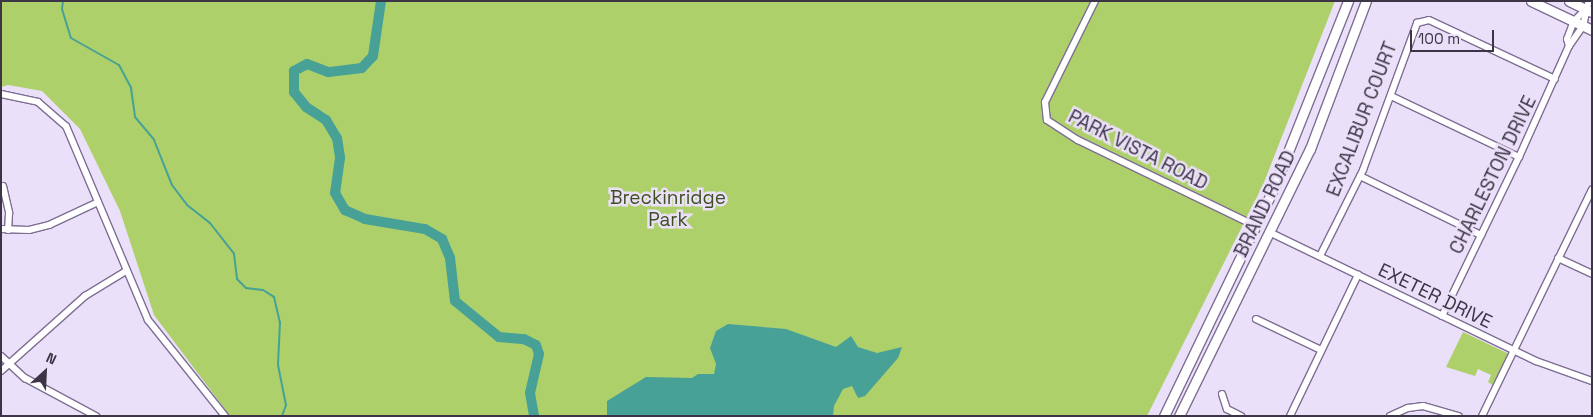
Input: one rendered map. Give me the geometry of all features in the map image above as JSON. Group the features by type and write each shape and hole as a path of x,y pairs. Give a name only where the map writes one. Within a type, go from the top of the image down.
{"main road":[{"name":"BRAND ROAD","path":"1164,416 1254,225 1274,187 1317,83 1348,1"},
{"name":"BRAND ROAD","path":"1179,416 1310,148 1366,1"},
{"path":"1531,1 1592,30"},
{"path":"1569,1 1589,7"},
{"path":"1317,83 1334,88"},
{"path":"1254,225 1269,232"}],"street":[{"name":"PARK VISTA ROAD","path":"1095,1 1044,102 1046,120 1078,140 1254,225"},
{"path":"1574,21 1589,7"},
{"name":"CHARLESTON DRIVE","path":"1442,316 1519,158 1569,46 1582,26 1589,7"},
{"name":"EXCALIBUR COURT","path":"1320,256 1360,176 1391,96 1414,27 1421,20 1430,20 1555,79"},
{"name":"CHARLESTON DRIVE","path":"1569,46 1567,40 1574,21"},
{"path":"1,94 38,102 61,120 73,138 126,271 153,328 225,416"},
{"path":"1391,96 1519,158"},
{"path":"1360,176 1481,235"},
{"path":"3,186 9,213 5,230 49,225 98,202"},
{"path":"1482,416 1592,190"},
{"name":"EXETER DRIVE","path":"1269,232 1514,351 1592,381"},
{"path":"1558,258 1592,274"},
{"path":"1,371 85,296 126,271"},
{"path":"1290,416 1358,274"},
{"path":"1256,319 1321,350"},
{"path":"1,356 25,378 96,416"},
{"path":"1222,394 1227,409 1241,416"},
{"path":"1390,416 1408,408 1423,406 1459,416"}],"green space":[{"name":"Breckinridge Park","path":"1,1 1335,1 1263,185 1147,416 230,416 154,315 120,211 80,129 42,91 8,85 1,87"},
{"path":"1463,332 1509,354 1494,386 1488,382 1491,375 1478,369 1475,376 1446,367"}],"shaded area":[{"path":"728,324 786,329 836,347 851,336 858,347 877,353 902,347 898,358 865,396 858,398 852,386 843,389 834,406 833,416 607,416 607,401 646,377 692,378 698,374 714,374 716,364 710,348 716,331"}],"waterway":[{"path":"63,1 62,9 71,38 119,65 131,88 135,117 154,140 172,185 187,205 210,223 234,254 237,279 246,288 263,290 274,297 280,322 278,365 286,405 282,416"},
{"path":"381,1 373,56 362,68 328,72 307,64 294,71 294,92 306,107 326,120 337,138 340,158 335,193 345,210 365,219 425,229 442,239 450,258 455,301 499,337 524,339 536,345 539,354 530,393 534,416"}]}
